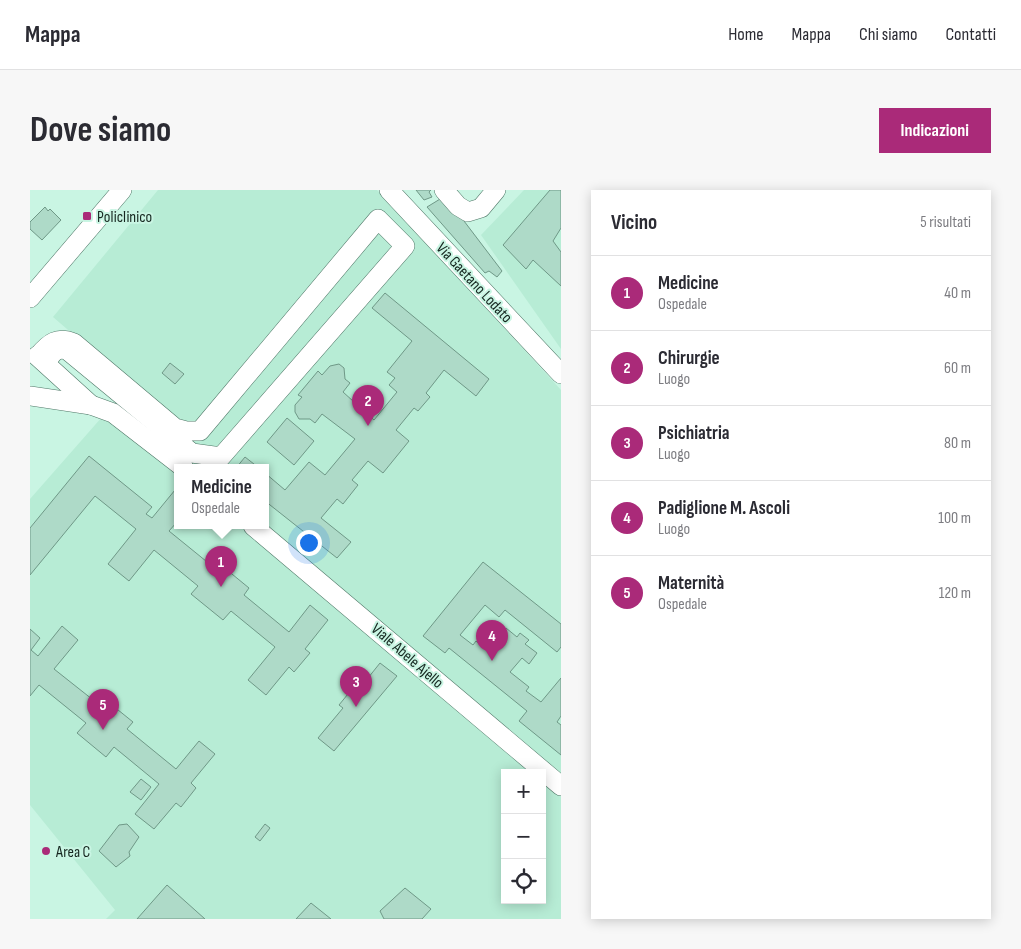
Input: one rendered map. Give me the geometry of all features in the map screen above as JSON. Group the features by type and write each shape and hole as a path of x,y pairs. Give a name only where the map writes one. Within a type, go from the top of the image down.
{"street":[{"path":"30,298 122,190"},
{"name":"Via Gaetano Lodato","path":"389,190 561,374"},
{"path":"444,190 458,206 468,212 481,208 496,190"},
{"path":"98,408 35,397 43,360 55,350 61,348 67,350 184,438 192,453 220,457 405,246 378,219 200,431 184,438"},
{"path":"43,360 109,420 162,462 174,465"},
{"name":"Viale Abele Ajello","path":"257,529 561,786"}],"shaded area":[{"path":"158,190 377,190 561,390 561,919 106,919 115,910 30,805 30,499 131,384 53,317"},
{"path":"524,190 561,190 561,349 481,235"}],"building":[{"path":"416,190 431,190 429,192 432,197 424,200"},
{"path":"550,190 561,190 561,228 553,241 561,252 561,286 533,260 526,269 503,245"},
{"path":"445,196 502,271 497,277 489,271 485,273 427,207"},
{"path":"45,207 48,211 50,209 61,220 42,240 30,229 30,222"},
{"path":"385,293 489,379 476,396 444,370 426,393 430,397 418,411 414,408 396,430 409,441 383,473 368,461 352,480 358,485 343,504 337,499 321,518 351,542 337,558 269,504 269,476 285,490 309,462 325,475 355,439 322,414 315,423 310,419 299,419 295,412 295,405 302,397 298,395 318,371 322,375 330,366 339,364 344,368 345,379 350,383 343,392 374,420 397,392 389,385 395,378 387,372 412,341 372,308"},
{"path":"170,363 184,374 175,384 162,373"},
{"path":"287,418 314,441 294,465 267,442"},
{"path":"89,456 152,507 146,514 152,518 174,491 174,525 169,531 217,570 221,565 249,588 244,595 289,632 310,605 328,620 305,649 310,653 294,672 289,667 266,695 248,680 275,647 231,611 223,620 191,594 198,586 154,550 129,581 108,564 136,529 95,496 30,575 30,528"},
{"path":"245,457 254,464 239,464"},
{"path":"483,562 561,624 561,647 557,652 505,610 499,617 485,605 460,635 473,645 476,641 492,654 503,641 499,637 506,628 517,637 520,633 529,640 525,644 537,653 529,664 522,658 510,672 529,687 526,691 541,702 561,678 561,716 557,722 561,725 561,755 519,721 527,711 449,648 445,653 423,636"},
{"path":"62,626 78,640 54,669 102,707 107,701 133,722 127,729 176,769 199,741 215,754 191,783 196,788 181,807 176,803 154,829 135,814 159,784 114,747 106,757 77,733 86,723 39,685 30,696 30,629 40,638 31,650 38,656"},
{"path":"380,663 397,676 334,751 318,738 343,708 339,705 352,689 356,693"},
{"path":"141,779 151,787 141,800 130,792"},
{"path":"127,824 139,837 129,852 130,856 116,867 99,851 119,825"},
{"path":"265,824 270,828 260,841 255,837"},
{"path":"167,885 205,919 137,919"},
{"path":"405,888 431,909 422,919 384,919 380,911"},
{"path":"311,903 331,919 296,919"}],"place":[{"name":"Policlinico","path":"87,216"},
{"name":"Chirurgie","path":"368,426"},
{"name":"Medicine","path":"221,587"},
{"name":"Padiglione M. Ascoli","path":"492,661"},
{"name":"Psichiatria","path":"356,707"},
{"name":"Maternità","path":"103,730"},
{"name":"Area C","path":"46,851"}]}
